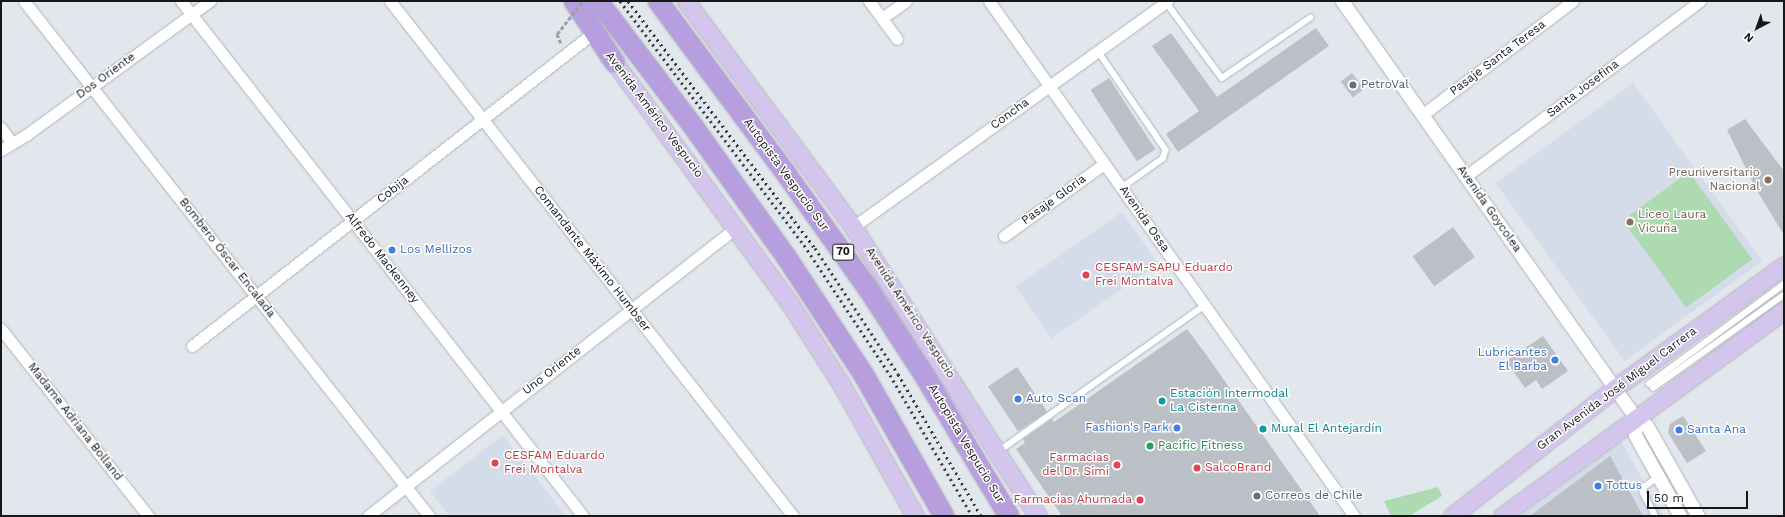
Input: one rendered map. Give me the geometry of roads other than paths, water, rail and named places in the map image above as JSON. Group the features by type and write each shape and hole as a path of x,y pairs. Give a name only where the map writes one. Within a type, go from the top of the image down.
{"highway":[{"path":"574,1 616,63"},
{"path":"598,1 695,129 793,267 868,383 944,516"},
{"name":"Autopista Vespucio Sur","path":"658,1 787,175 867,287 926,378 1009,516"}],"main road":[{"name":"Avenida Américo Vespucio","path":"568,1 616,63 736,227 816,344 914,516"},
{"name":"Avenida Américo Vespucio","path":"686,1 853,227 1038,516"},
{"name":"Gran Avenida José Miguel Carrera","path":"1452,516 1615,388 1784,265"},
{"path":"1502,516 1635,417 1784,310"}],"street":[{"name":"Bombero Óscar Encalada","path":"24,1 429,516"},
{"name":"Alfredo Mackenney","path":"181,1 583,516"},
{"name":"Dos Oriente","path":"1,150 92,87 210,1"},
{"name":"Comandante Máximo Humbser","path":"390,1 793,516"},
{"path":"870,1 897,39"},
{"path":"882,18 906,1"},
{"name":"Avenida Ossa","path":"989,1 1354,516"},
{"name":"Avenida Goycolea","path":"1342,1 1635,417 1650,431 1698,516"},
{"name":"Pasaje Santa Teresa","path":"1422,115 1573,1"},
{"name":"Santa Josefina","path":"1466,176 1700,1"},
{"name":"Concha","path":"853,227 1167,2"},
{"name":"Cobija","path":"192,346 592,33"},
{"path":"1,128 12,143"},
{"name":"Pasaje Gloria","path":"1004,236 1104,164"},
{"name":"Uno Oriente","path":"368,516 736,227"},
{"name":"Madame Adriana Bolland","path":"1,329 148,516"},
{"path":"1635,417 1635,435 1680,516"}],"lane":[{"path":"1167,2 1222,78 1310,18"},
{"path":"1098,51 1166,150 1163,159 1122,188"},
{"path":"1784,284 1651,386 1784,295"},
{"path":"997,452 1205,305"},
{"path":"1655,516 1643,493 1644,487 1658,477"}],"railway":[{"path":"620,1 804,245 890,375 972,516"},
{"path":"628,1 815,248 898,374 981,516"}],"place":[{"name":"PetroVal","path":"1353,85"},
{"name":"Preuniversitario Nacional","path":"1768,180"},
{"name":"Liceo Laura Vicuña","path":"1630,222"},
{"name":"Los Mellizos","path":"392,250"},
{"name":"CESFAM-SAPU Eduardo Frei Montalva","path":"1086,275"},
{"name":"Lubricantes El Barba","path":"1555,360"},
{"name":"Auto Scan","path":"1018,399"},
{"name":"Estación Intermodal La Cisterna","path":"1162,401"},
{"name":"Fashion's Park","path":"1177,428"},
{"name":"Mural El Antejardín","path":"1263,429"},
{"name":"Santa Ana","path":"1679,430"},
{"name":"Pacific Fitness","path":"1150,446"},
{"name":"CESFAM Eduardo Frei Montalva","path":"495,463"},
{"name":"Farmacias del Dr. Simi","path":"1117,465"},
{"name":"SalcoBrand","path":"1197,468"},
{"name":"Tottus","path":"1598,486"},
{"name":"Correos de Chile","path":"1257,496"},
{"name":"Farmacias Ahumada","path":"1140,500"}]}
